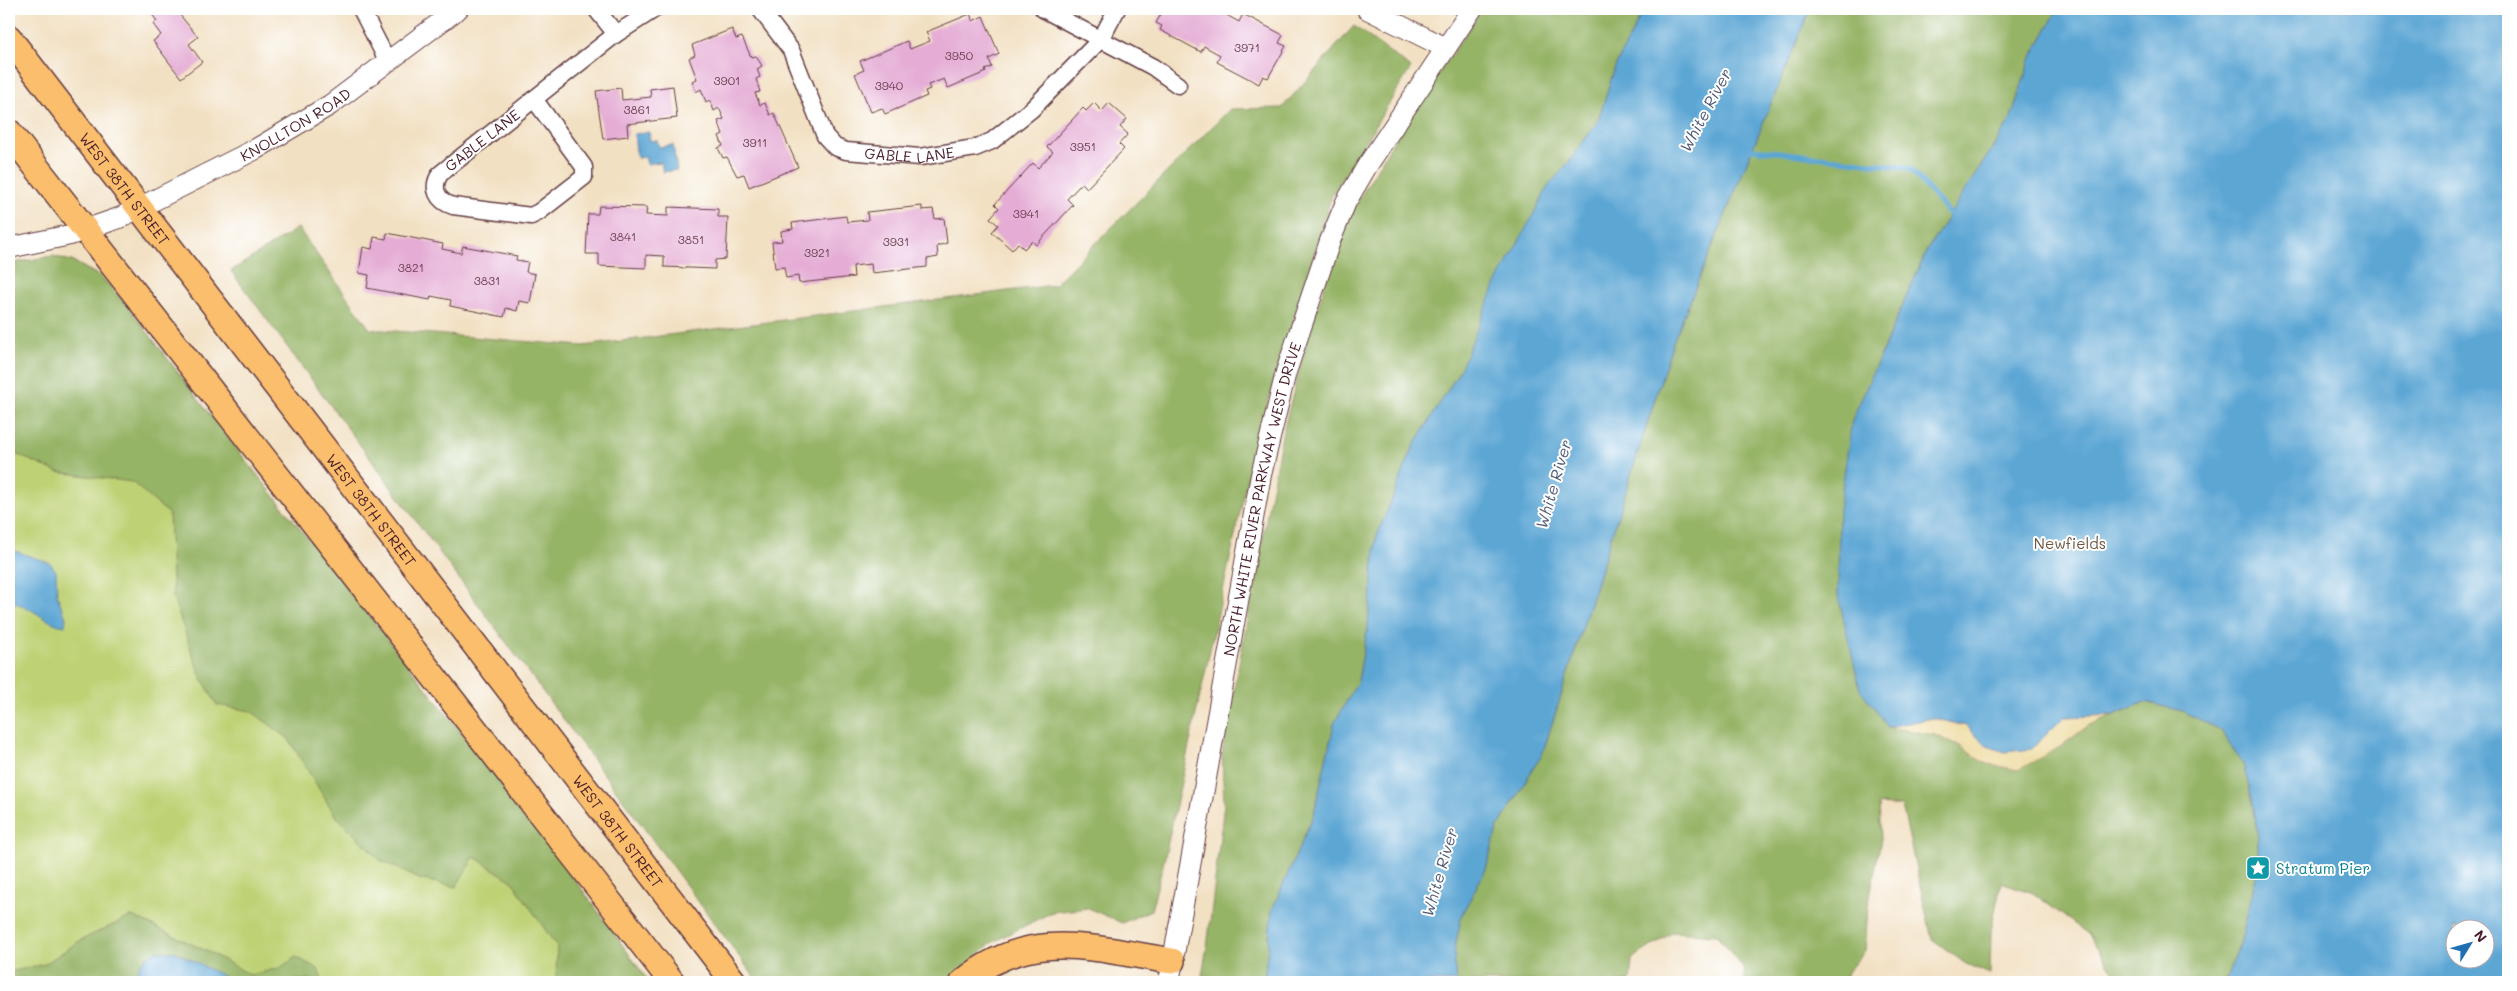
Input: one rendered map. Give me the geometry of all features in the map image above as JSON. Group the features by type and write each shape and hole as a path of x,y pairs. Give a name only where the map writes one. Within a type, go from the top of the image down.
{"main road":[{"name":"WEST 38TH STREET","path":"9,38 130,212 734,982"},
{"path":"9,132 672,982"},
{"path":"613,908 660,982"},
{"path":"967,979 994,960 1010,953 1034,947 1054,945 1076,946 1170,972"}],"street":[{"path":"361,9 388,62"},
{"name":"KNOLLTON ROAD","path":"9,248 86,230 130,212 290,130 330,105 458,9"},
{"path":"596,9 616,34"},
{"name":"GABLE LANE","path":"534,99 584,167 584,177 540,212 531,216 453,206 443,202 436,194 435,187 440,174 534,99 616,34 655,9"},
{"name":"GABLE LANE","path":"760,9 792,50 830,141 846,151 897,157 938,155 975,148 992,141 1032,110 1100,39 1116,9"},
{"path":"1043,9 1153,67 1178,85"},
{"path":"1367,9 1446,48"},
{"name":"NORTH WHITE RIVER PARKWAY WEST DRIVE","path":"1170,972 1259,484 1286,372 1330,241 1346,202 1367,166 1472,9"}],"green space":[{"path":"1482,9 1644,9 1615,67 1598,121 1569,162 1549,185 1460,370 1414,446 1376,538 1368,626 1358,681 1334,724 1314,814 1272,910 1264,982 1201,982 1208,940 1224,804 1222,754 1282,435 1306,345 1329,271 1354,208 1390,147"},
{"path":"1810,9 2058,9 2030,60 2010,121 1927,250 1884,347 1888,727 1935,735 1960,746 1984,763 2060,747 2089,725 2145,702 2183,711 2221,730 2243,764 2253,802 2258,839 2258,868 2250,905 2241,941 2225,982 2121,982 2088,934 2033,893 2001,882 1991,931 1990,974 1966,964 1932,939 1902,806 1879,804 1881,839 1868,906 1865,951 1847,972 1844,982 1745,982 1744,969 1717,935 1673,932 1632,959 1630,982 1456,982 1454,952 1462,914 1486,869 1497,829 1543,752 1673,342"},
{"path":"1354,26 1411,68 1332,195 1255,444 1163,865 1151,910 1122,923 1088,908 1052,912 991,943 948,982 758,982 231,271 298,228 370,329 583,346 1054,285 1230,109 1282,108"},
{"path":"53,256 74,262 101,277 127,305 213,419 544,837 649,982 9,982 9,264"},
{"path":"53,256 74,262 101,277 127,305 213,419 544,837 649,982 551,982 556,981 557,947 512,881 474,857 456,887 419,879 380,860 335,815 288,738 251,711 217,705 199,673 173,597 169,514 132,482 57,472 9,451 9,264"},
{"path":"132,916 209,952 251,975 280,968 296,957 318,969 323,982 313,982 310,979 278,982 234,982 176,952 157,951 141,962 134,982 9,982 9,972 45,964 81,940"}],"sand":[{"path":"2113,715 2089,725 2060,747 2018,770 1984,763 1960,746 1935,735 1888,727 1933,718 1966,726 1987,746 2032,749 2064,717"}],"water":[{"name":"White River","path":"1644,9 1810,9 1673,342 1543,752 1497,829 1486,869 1462,914 1454,952 1456,982 1264,982 1272,910 1314,814 1334,724 1358,681 1368,626 1376,538 1414,446 1460,370 1496,284 1549,185 1569,162 1598,121 1615,67"},
{"path":"2058,9 2508,9 2508,982 2225,982 2241,941 2258,868 2258,839 2253,802 2243,764 2221,730 2182,711 2145,702 2113,715 2064,717 2032,749 2005,752 1987,746 1966,726 1933,718 1888,727 1860,689 1838,595 1839,509 1852,420 1927,250 2010,121 2030,60"},
{"path":"649,132 650,141 657,140 659,147 673,145 677,170 663,172 661,162 647,164 645,157 637,158 634,134"},
{"path":"9,549 50,563 56,571 57,595 66,618 65,626 58,625 24,606 9,602"},
{"path":"156,951 176,952 234,982 134,982 141,962"}],"building":[{"path":"148,9 175,9 198,37 189,44 202,62 181,78 153,41 161,35 153,24 157,21"},
{"path":"1164,9 1222,9 1221,12 1239,22 1243,14 1283,35 1279,43 1286,46 1268,78 1263,76 1259,84 1217,62 1220,55 1204,46 1201,52 1160,30 1162,26 1156,23"},
{"path":"970,14 973,21 983,16 999,54 989,59 992,67 985,70 986,72 948,88 944,79 928,85 930,89 925,91 927,96 885,114 882,108 871,112 855,74 864,70 860,61 907,41 910,49 930,41 926,32"},
{"path":"732,29 736,39 742,37 751,57 756,56 762,66 757,69 760,77 756,79 760,92 755,93 760,105 765,103 770,115 774,113 798,167 749,187 744,174 737,176 727,157 723,158 718,148 723,146 719,136 723,134 718,121 724,119 719,108 714,111 710,100 706,102 701,89 696,92 692,81 697,79 689,58 695,55 692,45"},
{"path":"673,86 677,118 627,124 628,136 603,139 596,91 621,88 622,100 651,97 650,89"},
{"path":"1094,103 1102,111 1109,103 1127,119 1120,127 1128,134 1119,144 1124,149 1087,188 1082,183 1067,199 1073,205 1036,245 1032,241 1024,249 1018,243 1012,250 992,232 998,225 990,218 999,208 995,204 1033,163 1038,168 1053,152 1047,147 1083,108 1086,111"},
{"path":"599,206 647,207 646,215 668,216 668,207 718,209 718,217 728,217 726,259 715,260 715,269 664,267 664,256 646,255 646,268 599,266 599,254 586,254 588,214 598,214"},
{"path":"922,206 922,210 933,209 935,219 944,218 947,243 937,246 938,257 927,259 927,267 872,273 871,264 853,266 854,277 799,283 798,276 786,278 784,267 775,268 772,242 782,241 781,231 793,229 792,223 846,216 847,222 868,220 867,212"},
{"path":"387,233 443,244 442,249 461,253 463,246 517,256 516,260 528,262 526,272 535,274 530,303 519,301 517,311 506,308 504,317 450,306 451,300 431,296 430,300 367,288 369,275 359,273 363,247 372,249 374,237 386,239"}],"waterway":[{"path":"1752,149 1909,168 1950,214"}],"place":[{"name":"Stratum Pier","path":"2258,868"}],"park label":[{"name":"Newfields","path":"2070,543"}]}
